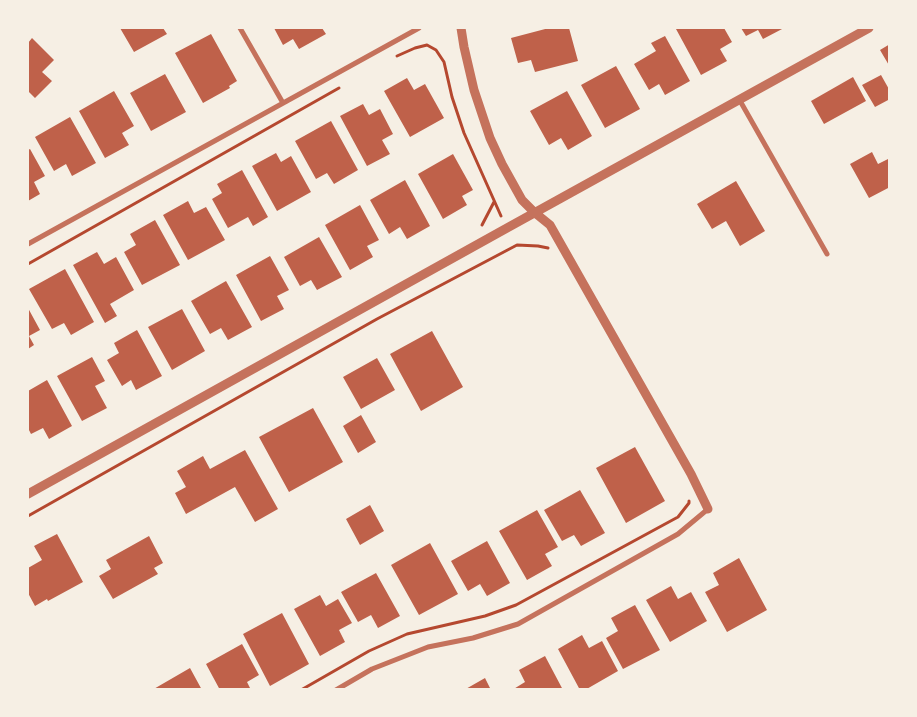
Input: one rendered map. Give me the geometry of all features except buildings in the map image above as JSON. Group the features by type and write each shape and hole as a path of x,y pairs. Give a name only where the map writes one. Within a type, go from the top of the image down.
{"street":[{"path":"240,28 283,103"},
{"path":"28,244 419,28"},
{"path":"336,690 372,669 428,647 473,638 518,624 678,534 708,508 691,474 550,225 522,200 502,164 490,138 474,90 461,28"},
{"path":"28,494 869,28"},
{"path":"739,99 827,254"}],"path":[{"path":"392,58 427,45 436,50 444,62 452,97 464,133 494,201"},
{"path":"28,264 345,85"},
{"path":"28,516 377,319 517,245 547,247 552,251"},
{"path":"301,690 369,651 407,634 484,616 516,605 678,516 690,503 688,497"}]}
